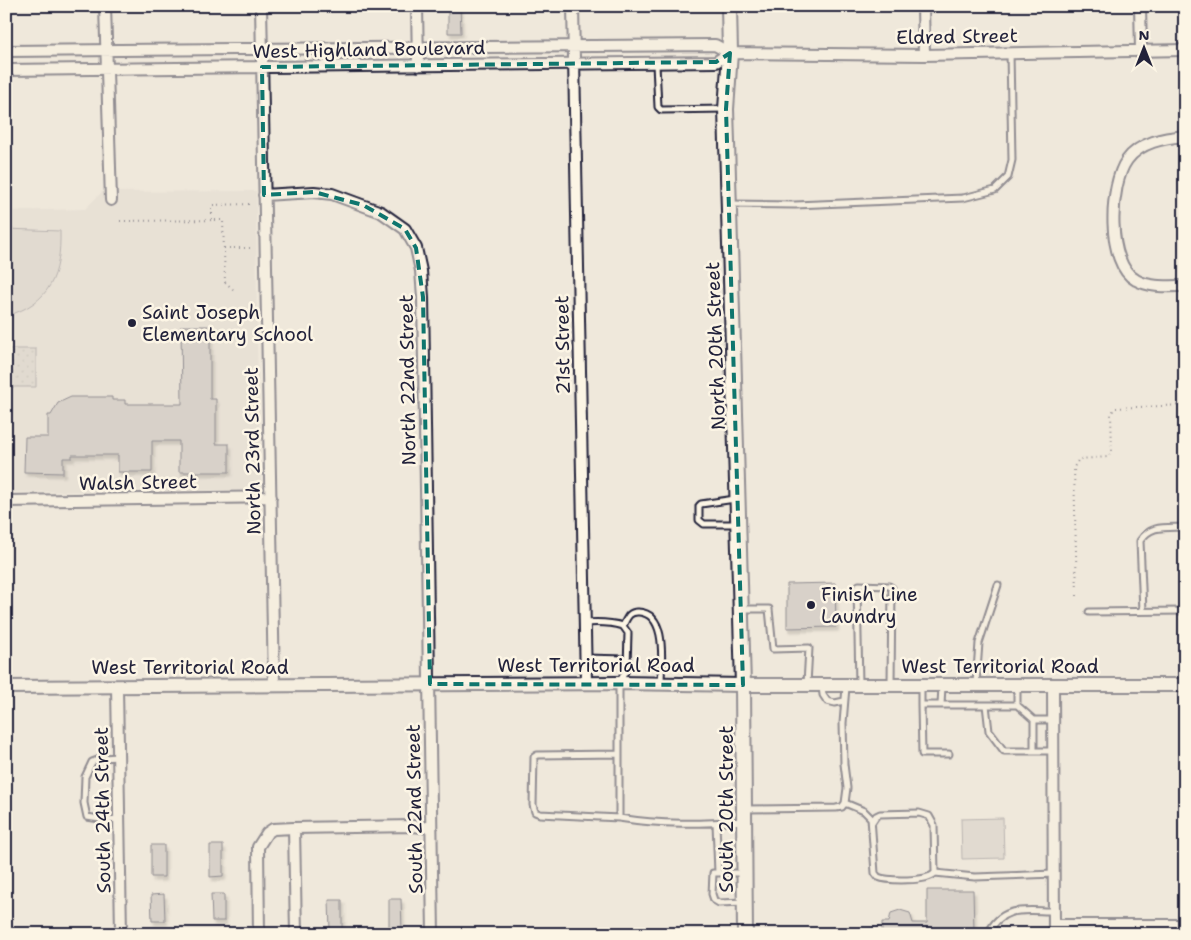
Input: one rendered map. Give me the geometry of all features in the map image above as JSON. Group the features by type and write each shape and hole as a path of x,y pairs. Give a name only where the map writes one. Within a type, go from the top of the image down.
{"main road":[{"name":"North 20th Street","path":"729,6 730,54 726,109 743,685"},
{"name":"South 20th Street","path":"743,685 746,934"}],"street":[{"path":"105,6 111,200"},
{"name":"North 23rd Street","path":"261,6 274,685"},
{"path":"417,6 418,66"},
{"name":"21st Street","path":"573,6 586,683"},
{"path":"923,6 924,55"},
{"path":"1140,6 1141,50"},
{"path":"6,51 716,45 730,54"},
{"name":"Eldred Street","path":"730,54 924,55 1185,50"},
{"name":"West Highland Boulevard","path":"6,70 656,64 716,62 730,54"},
{"path":"1185,136 1163,138 1144,146 1128,159 1119,174 1115,192 1114,215 1116,249 1121,265 1128,275 1137,281 1150,285 1185,286"},
{"name":"North 22nd Street","path":"264,195 314,192 332,194 355,202 381,212 405,229 416,248 421,271 423,297 430,684"},
{"name":"Walsh Street","path":"6,501 271,497"},
{"name":"West Territorial Road","path":"6,687 586,683 743,685 1185,684"},
{"name":"South 22nd Street","path":"430,684 433,934"},
{"path":"1053,685 1054,929 1185,925"},
{"name":"South 24th Street","path":"117,686 121,934"},
{"path":"259,934 258,847 267,833 273,829 413,826 431,828"},
{"path":"294,828 296,934"}],"lane":[{"path":"729,204 795,205 963,198 995,190 1008,177 1012,160 1010,53"},
{"path":"656,64 658,107 661,110 726,109"},
{"path":"738,499 701,504 699,506 699,520 704,524 739,524"},
{"path":"1143,611 1140,541 1146,532 1156,528 1185,528"},
{"path":"619,754 537,755 534,757 533,805 535,812 540,814 693,824 716,823 745,815 836,808 845,803 847,788 844,755 844,701 853,685 857,588 859,585 890,586 892,588 890,685"},
{"path":"976,685 979,643 998,585"},
{"path":"741,609 770,609 773,649 809,648 807,685"},
{"path":"1089,612 1185,611"},
{"path":"623,626 629,615 635,612 643,612 656,622 660,633 661,683"},
{"path":"584,623 605,622 623,626 628,633 627,668 619,683 619,818"},
{"path":"585,658 626,659"},
{"path":"822,685 823,695 827,701 835,703 844,701"},
{"path":"921,685 922,754 950,754"},
{"path":"941,705 942,685"},
{"path":"1017,685 1017,705"},
{"path":"922,705 1017,705 1034,720 1053,720"},
{"path":"986,705 989,731 1004,751 1053,751"},
{"path":"1034,720 1034,751"},
{"path":"119,757 103,758 92,762 85,777 84,803 87,817 106,820 120,819"},
{"path":"845,803 869,814 872,822 875,873 878,877 889,880 922,879 935,873 976,877 1054,874"},
{"path":"872,822 880,814 919,813 929,816 934,825 935,873"},
{"path":"716,823 718,873"},
{"path":"745,873 712,873 712,894 714,900 719,903 745,902"},
{"path":"988,934 993,924 1001,916 1009,912 1054,911"}],"path":[{"path":"212,220 212,205 250,204"},
{"path":"120,221 224,220 225,282 236,292"},
{"path":"224,248 251,248"},
{"path":"1077,596 1074,467 1079,459 1108,457 1112,451 1110,414 1115,408 1185,404"}],"highlighted area":[{"path":"730,53 726,109 743,685 430,684 423,297 416,248 405,229 363,205 314,192 264,195 262,67 716,62"}],"shaded area":[{"name":"Saint Joseph Elementary School","path":"256,191 257,343 261,490 6,492 6,211 85,209 102,192"},
{"path":"6,229 60,231 60,246 55,273 43,295 34,303 6,316"},
{"path":"6,349 36,349 36,387 6,387"},
{"path":"1003,818 1004,858 962,859 961,819"}],"building":[{"path":"448,6 460,6 461,33 448,33"},
{"path":"181,326 210,326 210,399 216,399 216,444 229,444 229,472 179,472 179,441 152,441 152,472 118,472 118,455 72,455 72,458 63,458 63,473 24,472 25,437 48,437 48,415 51,415 58,403 71,397 112,397 112,400 125,400 125,404 182,404"},
{"name":"Finish Line Laundry","path":"835,583 836,627 787,628 787,584"},
{"path":"151,845 164,845 164,877 151,877"},
{"path":"210,845 223,845 223,876 210,877"},
{"path":"927,890 973,890 974,932 882,934 882,922 889,922 891,913 900,910 910,913 913,923 927,923"},
{"path":"164,894 165,921 152,921 151,895"},
{"path":"211,894 224,894 224,921 212,921"},
{"path":"389,899 401,899 402,931 389,931"},
{"path":"329,900 342,900 342,931 330,931"}],"place":[{"name":"Saint Joseph Elementary School","path":"132,323"},
{"name":"Finish Line Laundry","path":"811,605"}]}
